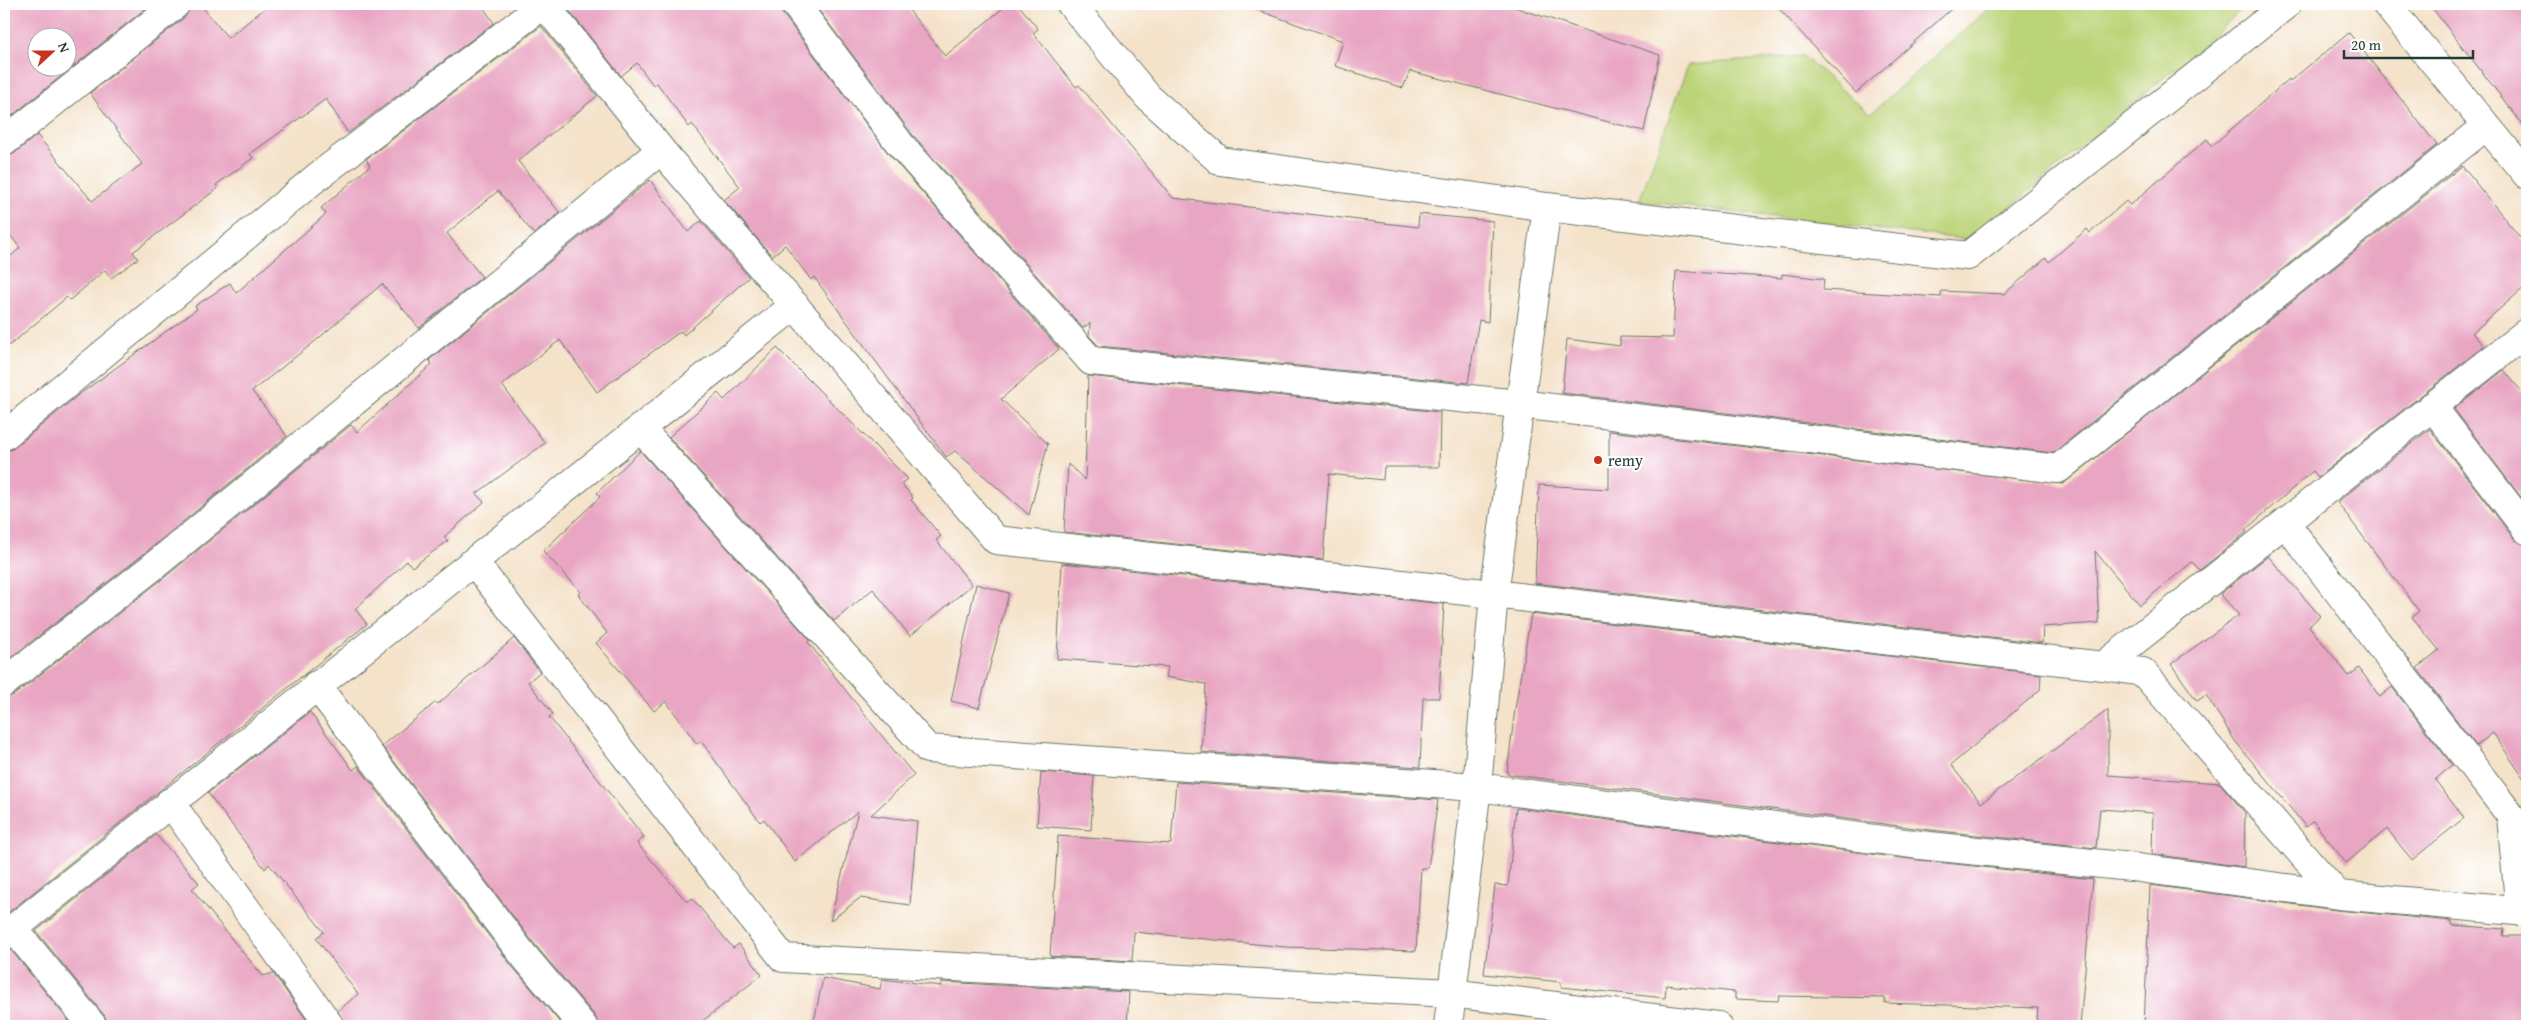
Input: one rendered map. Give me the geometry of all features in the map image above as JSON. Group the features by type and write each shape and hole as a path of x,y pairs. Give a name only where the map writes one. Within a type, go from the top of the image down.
{"street":[{"path":"4,142 176,4"},
{"path":"4,436 317,177 544,4 661,150 996,540 1494,594 2143,672 2338,895"},
{"path":"794,4 900,144 1091,360 1519,404 2058,469 2486,126"},
{"path":"1071,4 1148,97 1220,161 1547,207 1968,256 2287,4"},
{"path":"2386,4 2526,172"},
{"path":"4,683 155,565 661,150"},
{"path":"1448,1026 1477,788 1494,594 1547,207"},
{"path":"93,1026 8,932 795,304"},
{"path":"2103,666 2286,524 2527,332"},
{"path":"2432,406 2527,530"},
{"path":"640,428 928,749 1477,788 1920,845 2131,867 2338,895 2524,912 2511,816 2286,524"},
{"path":"474,562 783,958 1451,993 1718,1026"},
{"path":"316,685 524,956 583,1026"},
{"path":"170,802 330,1026"}],"green space":[{"path":"1994,4 2246,4 2218,32 1971,240 1639,201 1688,65 1803,56 1870,114"}],"building":[{"path":"4,4 151,4 78,63 78,28 28,28 28,78 59,78 4,122"},
{"path":"191,4 200,4 228,38 270,4 481,4 494,23 348,133 326,99 250,154 253,158 216,185 218,188 133,252 138,259 111,278 105,270 70,300 67,297 4,350 4,262 20,248 4,227 4,157 14,154 37,135 92,201 142,164 90,93 186,16"},
{"path":"564,4 780,4 782,13 888,153 1059,349 1001,399 1048,444 1029,515 955,451 946,457 814,277 811,280 785,245 772,256 724,200 740,187 692,124 689,127 657,83 653,85 637,63 621,76"},
{"path":"814,4 904,4 945,56 1008,4 1018,4 1038,29 1033,33 1076,87 1079,85 1173,198 1418,227 1419,214 1493,221 1488,322 1479,320 1468,383 1099,346 1089,336 1090,323 1083,328 912,134"},
{"path":"1253,4 1505,4 1660,55 1644,131 1410,71 1403,88 1335,66 1343,41 1252,8"},
{"path":"1775,4 1957,4 1856,93"},
{"path":"2429,4 2527,4 2527,130"},
{"path":"541,26 597,96 518,161 560,213 534,234 498,191 447,233 482,277 419,328 382,284 313,343 252,391 287,436 145,553 4,663 4,453 14,448 77,396 197,309 195,306 230,283 236,293 326,214 321,208 370,166 366,159"},
{"path":"2349,33 2437,145 2053,453 1562,393 1567,339 1620,346 1620,337 1673,338 1676,271 1782,278 1782,274 1824,279 1823,290 1941,297 1941,291 2004,294 2046,258 2049,262 2087,229 2090,233 2126,201 2130,205 2207,139 2212,146 2289,79 2290,81"},
{"path":"2462,166 2527,246 2527,285 2472,333 2484,346 2318,477 2313,471 2245,530 2247,532 2200,570 2192,562 2140,605 2095,551 2099,623 2043,627 2042,643 1535,583 1539,485 1609,489 1609,431 2063,484"},
{"path":"650,180 688,232 701,221 749,277 684,335 681,331 597,392 560,340 502,385 545,443 476,494 484,502 444,537 448,541 412,567 407,561 355,609 367,624 4,916 4,698 14,695 165,577 351,425 357,432 432,364 429,360"},
{"path":"777,348 908,479 901,483 913,498 911,500 941,536 936,540 972,585 910,636 873,589 834,621 669,437 718,393 724,400"},
{"path":"2504,370 2527,398 2527,505 2454,409"},
{"path":"1088,376 1440,412 1439,467 1384,467 1383,480 1329,474 1323,560 1064,532 1068,464 1085,480"},
{"path":"2430,429 2515,540 2527,545 2527,783 2493,733 2476,746 2417,668 2439,650 2412,617 2419,611 2337,502"},
{"path":"640,451 810,640 808,642 914,775 871,815 917,821 910,905 860,898 830,921 858,811 795,862 764,819 760,822 701,741 697,744 666,701 654,711 596,643 607,633 578,594 581,592 543,551 600,497 597,493"},
{"path":"2268,556 2320,616 2309,626 2349,676 2359,668 2380,697 2392,687 2452,765 2435,780 2464,818 2412,860 2387,829 2346,863 2313,821 2306,827 2235,741 2206,695 2197,701 2171,664 2239,615 2220,594"},
{"path":"1062,563 1444,604 1439,698 1423,698 1420,767 1201,752 1206,684 1166,677 1168,667 1057,659"},
{"path":"976,584 1009,593 979,708 951,701"},
{"path":"1531,614 2041,674 2040,690 1951,765 1981,803 2108,710 2108,775 2220,783 2245,813 2244,867 2152,854 2153,813 2100,809 2096,848 1922,829 1507,774 1515,709"},
{"path":"514,638 540,672 528,682 553,714 549,717 644,837 637,843 687,902 692,898 733,948 739,944 762,975 696,1026 598,1026 595,1016 536,946 382,746 436,702 438,704"},
{"path":"310,712 353,770 358,766 512,966 563,1026 345,1026 338,1011 358,994 316,938 324,932 269,864 265,869 208,793"},
{"path":"1041,772 1094,776 1091,830 1037,826"},
{"path":"1176,782 1438,800 1428,868 1421,868 1416,951 1286,947 1134,932 1132,961 1050,956 1058,836 1171,844"},
{"path":"1516,808 1918,860 2093,879 2080,1026 2036,1026 2038,1008 1885,1003 1885,998 1779,996 1778,1001 1735,999 1735,992 1666,985 1665,998 1561,987 1561,982 1484,974 1495,885 1508,886"},
{"path":"156,835 199,883 192,889 235,943 263,976 273,973 311,1026 108,1026 105,1016 36,931"},
{"path":"2150,885 2336,910 2452,921 2452,925 2504,929 2503,936 2527,936 2527,1026 2144,1026"},
{"path":"11,950 73,1026 4,1026 4,951"},
{"path":"823,978 880,989 882,979 941,986 941,982 1129,992 1127,1026 813,1026"}],"place":[{"name":"remy","path":"1598,460"}]}
